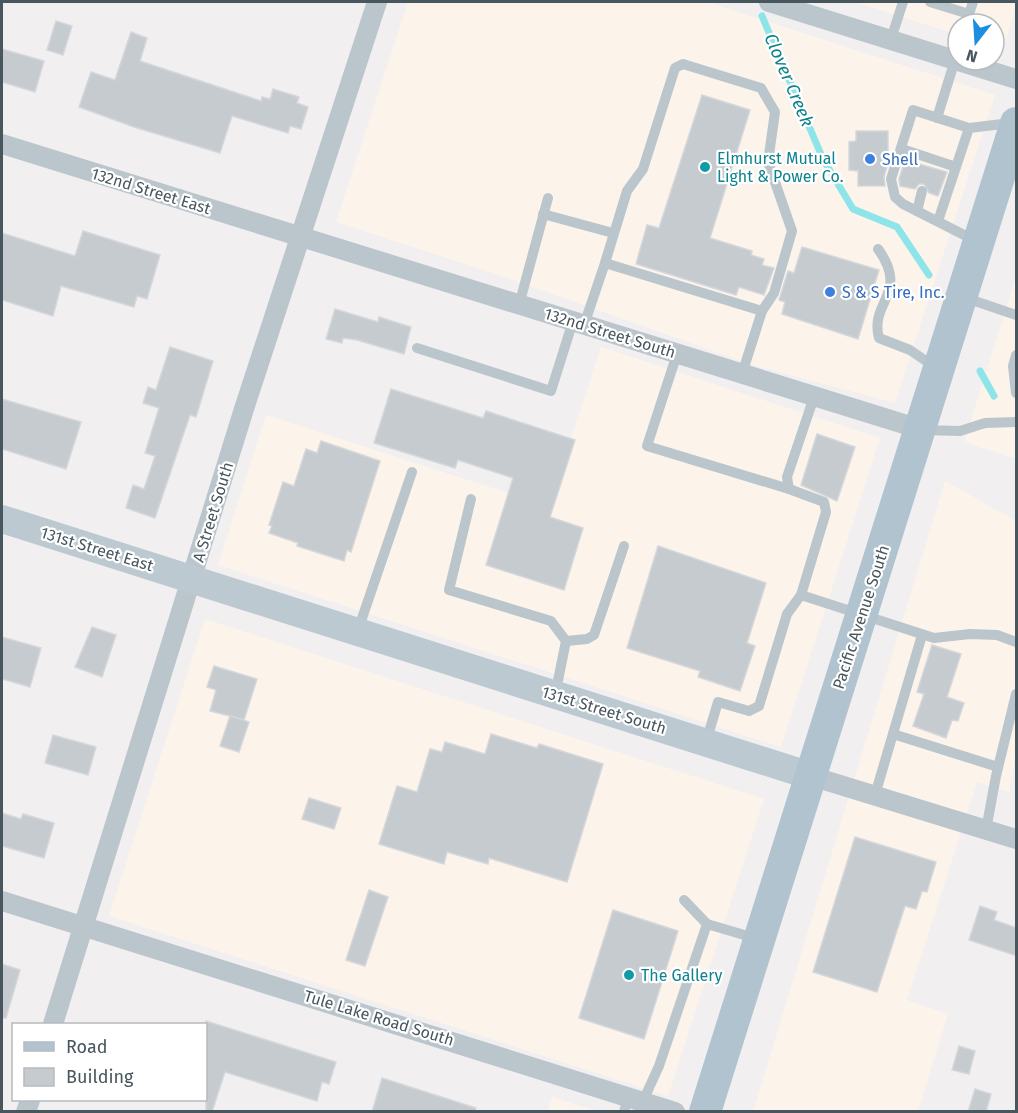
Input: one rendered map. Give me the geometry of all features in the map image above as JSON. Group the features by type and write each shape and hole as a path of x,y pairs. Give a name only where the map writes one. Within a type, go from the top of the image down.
{"main road":[{"name":"Pacific Avenue South","path":"705,1112 979,242 1009,168 1017,122"},
{"name":"131st Street East","path":"2,519 193,579"},
{"name":"131st Street South","path":"193,579 811,776"}],"street":[{"name":"A Street South","path":"53,1023 300,237 377,2"},
{"path":"769,2 946,57"},
{"path":"994,72 1017,79"},
{"name":"132nd Street East","path":"2,144 300,237"},
{"name":"132nd Street South","path":"300,237 920,429"},
{"name":"131st Street South","path":"811,776 1017,839"},
{"name":"Tule Lake Road South","path":"2,901 632,1103 675,1112"}],"lane":[{"path":"891,39 903,2"},
{"path":"930,2 969,14 973,2"},
{"path":"417,348 552,391 605,263 627,191 643,169 675,68 683,64 761,88 775,112 768,162 792,231 774,293 762,311 742,374"},
{"path":"937,118 951,72"},
{"path":"979,242 917,211 895,197 891,179 913,110 969,128 1017,122"},
{"path":"938,221 969,128"},
{"path":"902,149 930,163 956,166"},
{"path":"917,211 922,191"},
{"path":"519,305 548,198"},
{"path":"543,214 614,233"},
{"path":"878,249 890,266 892,281 879,321 879,338 910,350 939,370"},
{"path":"605,263 762,311"},
{"path":"962,297 1017,315"},
{"path":"677,354 648,446 789,489 824,502 826,512 801,595 787,614 759,706 749,711 718,702 705,742"},
{"path":"1017,355 1013,366 1017,393"},
{"path":"789,489 788,477 814,397"},
{"path":"920,429 960,431 985,423 1017,422"},
{"path":"357,633 412,472"},
{"path":"471,499 449,590 550,621 566,641"},
{"path":"566,641 588,639 594,635 624,546"},
{"path":"801,595 934,638 970,634 997,635 1017,642"},
{"path":"875,795 922,635"},
{"path":"555,695 566,641"},
{"path":"986,830 998,767 1017,694"},
{"path":"893,734 998,767"},
{"path":"684,900 707,924 759,939"},
{"path":"632,1103 659,1066 707,924"}],"shaded area":[{"path":"408,2 707,2 995,95 895,403 753,365 496,274 336,222"},
{"path":"856,2 1016,2 1006,40 1006,12 946,12 946,31"},
{"path":"1016,277 1016,459 964,442"},
{"path":"601,347 880,438 781,747 218,565 266,415 549,506"},
{"path":"945,481 1016,521 1016,753 1009,792 977,782 907,1000 948,1014 918,1111 753,1112"},
{"path":"205,619 764,799 668,1096 109,916"},
{"path":"552,1097 597,1111 547,1111"}],"building":[{"path":"56,21 72,26 63,55 47,50"},
{"path":"131,32 147,38 140,61 261,101 262,97 270,99 273,89 299,97 297,103 308,107 301,129 290,126 288,133 232,116 220,153 134,127 79,107 91,72 115,80"},
{"path":"2,49 44,61 35,92 2,82"},
{"name":"Elmhurst Mutual Light & Power Co.","path":"702,95 750,110 710,238 752,251 751,255 764,259 762,265 774,268 764,295 739,287 736,295 636,264 647,225 659,228"},
{"path":"856,131 888,131 888,155 890,156 884,177 885,186 858,186 858,171 849,170 849,142 856,141"},
{"name":"Shell","path":"905,160 947,172 938,196 929,193 924,184 919,184 915,189 900,186 899,179"},
{"path":"83,231 160,255 147,299 137,296 134,307 61,286 53,316 2,300 2,233 75,256"},
{"name":"S & S Tire, Inc.","path":"802,247 879,270 858,339 782,314 785,302 779,300 788,271 794,273"},
{"path":"335,309 378,322 379,317 411,327 404,354 357,340 343,338 342,343 326,339"},
{"path":"170,347 213,361 196,417 190,415 155,518 126,508 133,485 144,489 155,456 145,453 159,408 143,403 148,387 156,390"},
{"path":"391,389 483,418 486,411 575,440 550,517 583,528 564,590 486,565 513,478 458,460 455,468 374,443"},
{"path":"2,399 81,422 66,469 2,449"},
{"path":"817,434 855,447 837,501 801,485"},
{"path":"321,441 380,461 351,552 347,550 344,561 297,546 298,543 269,533 272,526 269,525 283,482 294,486 306,449 317,453"},
{"path":"658,546 766,583 747,643 755,646 740,691 698,677 700,671 627,648"},
{"path":"92,627 116,635 102,677 75,667"},
{"path":"2,637 41,648 30,687 2,679"},
{"path":"932,645 961,654 947,697 964,703 958,721 952,720 946,738 913,726 924,694 917,692"},
{"path":"214,666 257,679 244,720 231,716 249,722 239,752 220,746 230,716 210,711 216,690 207,687"},
{"path":"491,734 537,748 539,744 603,764 567,882 489,858 488,864 447,852 444,864 379,844 397,786 417,792 430,749 442,752 445,742 485,754"},
{"path":"53,735 96,747 88,775 45,763"},
{"path":"309,798 341,808 334,829 302,819"},
{"path":"2,813 21,819 23,814 54,823 44,858 2,846"},
{"path":"855,837 936,862 927,892 922,891 916,909 905,906 877,992 813,972"},
{"path":"369,890 388,897 365,966 346,960"},
{"path":"980,906 997,912 994,920 1017,928 1017,956 969,940"},
{"name":"The Gallery","path":"613,910 678,931 644,1039 579,1018"},
{"path":"2,964 20,970 6,1018 2,1018"},
{"path":"206,1021 336,1062 329,1084 322,1082 317,1101 225,1072 212,1112 206,1112"},
{"path":"959,1046 975,1051 969,1074 952,1070"},
{"path":"382,1078 476,1108 475,1112 372,1112"},
{"path":"975,1089 991,1094 986,1112 968,1112"}],"waterway":[{"name":"Clover Creek","path":"762,16 823,159 853,209 897,227 929,275"},
{"path":"980,371 994,396"}],"place":[{"name":"Shell","path":"870,159"},
{"name":"Elmhurst Mutual Light & Power Co.","path":"705,167"},
{"name":"S & S Tire, Inc.","path":"830,292"},
{"name":"The Gallery","path":"629,975"}]}
